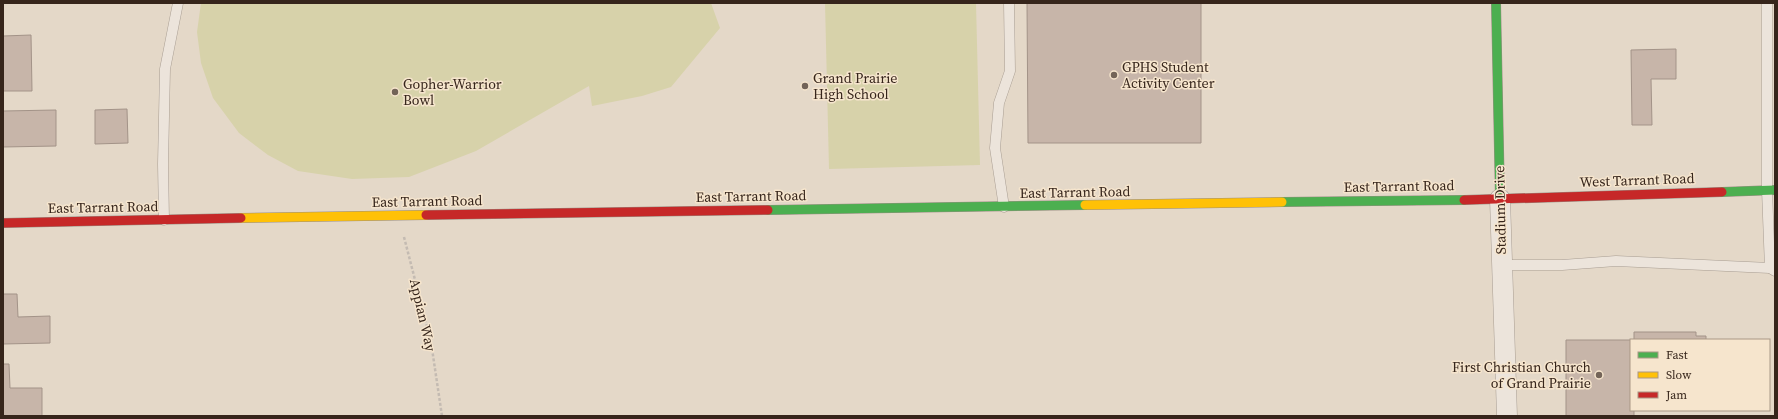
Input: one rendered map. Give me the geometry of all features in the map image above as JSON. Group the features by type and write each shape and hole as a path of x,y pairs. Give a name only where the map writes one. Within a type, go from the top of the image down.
{"street":[{"name":"Stadium Drive","path":"1496,3 1501,266 1507,416"},
{"name":"West Tarrant Road","path":"1500,199 1771,190"},
{"name":"East Tarrant Road","path":"3,223 398,215 1500,199"}],"lane":[{"path":"164,220 163,164 165,69 178,3"},
{"path":"1004,207 995,148 999,103 1010,71 1008,3"},
{"path":"1501,266 1562,265 1616,261 1773,270 1767,3"}],"path":[{"name":"Appian Way","path":"398,215 431,342 442,416"}],"shaded area":[{"name":"Gopher-Warrior Bowl","path":"201,3 711,3 720,28 671,87 642,96 592,106 589,86 476,151 409,177 352,179 298,171 268,155 239,133 213,98 201,63 197,32"},
{"path":"825,3 976,3 980,165 829,169"}],"building":[{"name":"GPHS Student Activity Center","path":"1027,3 1201,3 1201,143 1028,143"},
{"path":"31,35 32,91 3,91 3,36"},
{"path":"1676,49 1676,79 1651,79 1652,125 1632,125 1631,50"},
{"path":"127,109 128,143 95,144 95,110"},
{"path":"56,110 56,146 3,147 3,111"},
{"path":"3,294 17,294 18,317 50,316 50,343 3,344"},
{"path":"1634,332 1696,332 1696,336 1706,336 1706,339 1634,339"},
{"name":"First Christian Church of Grand Prairie","path":"1566,340 1630,340 1630,411 1634,411 1634,416 1566,416"},
{"path":"3,364 9,364 10,388 42,388 42,416 3,416"}],"traffic: fast":[{"path":"1496,3 1500,199"},
{"path":"1722,192 1775,190"},
{"path":"1282,202 1464,200"},
{"path":"768,210 1085,205"}],"traffic: slow":[{"path":"1085,205 1282,202"},
{"path":"241,218 426,215"}],"traffic: jam":[{"path":"1464,200 1722,192"},
{"path":"426,215 768,210"},
{"path":"3,223 241,218"}],"place":[{"name":"GPHS Student Activity Center","path":"1114,75"},
{"name":"Grand Prairie High School","path":"805,86"},
{"name":"Gopher-Warrior Bowl","path":"395,92"},
{"name":"First Christian Church of Grand Prairie","path":"1599,375"}]}
